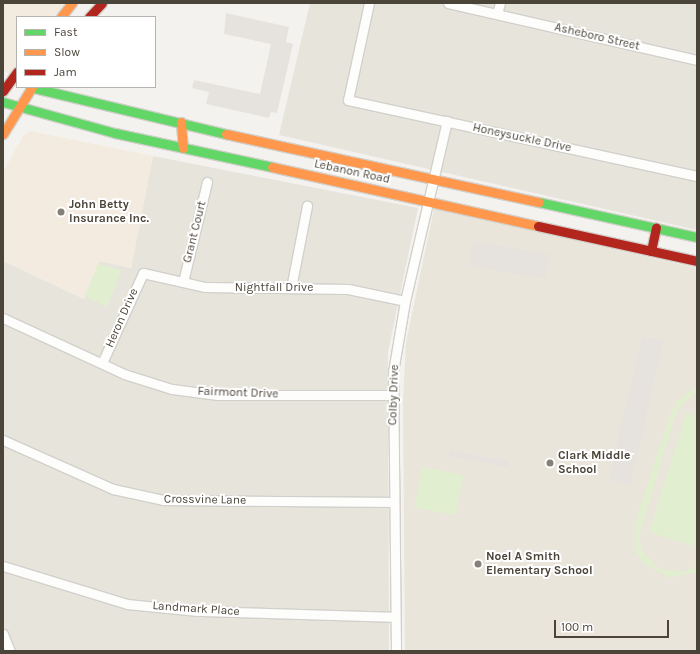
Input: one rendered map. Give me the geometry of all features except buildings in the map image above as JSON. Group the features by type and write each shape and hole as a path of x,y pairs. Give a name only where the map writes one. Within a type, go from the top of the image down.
{"main road":[{"path":"62,16 72,3"},
{"path":"90,16 102,3"},
{"path":"3,91 10,80"},
{"path":"3,134 30,88"},
{"name":"Lebanon Road","path":"34,88 86,103 184,123 697,237"},
{"name":"Lebanon Road","path":"3,102 183,148 697,261"},
{"path":"183,148 184,123"},
{"path":"652,251 656,228"}],"street":[{"name":"Honeysuckle Drive","path":"369,3 348,100 697,176"},
{"name":"Asheboro Street","path":"448,3 697,60"},
{"path":"497,14 500,3"},
{"name":"Colby Drive","path":"396,651 393,395 406,301 427,201 447,121"},
{"name":"Grant Court","path":"183,282 207,182"},
{"path":"291,288 308,206"},
{"name":"Nightfall Drive","path":"143,273 183,282 238,289 348,289 406,301"},
{"name":"Heron Drive","path":"102,363 143,273"},
{"name":"Fairmont Drive","path":"3,318 124,374 172,389 218,395 393,395"},
{"name":"Crossvine Lane","path":"3,440 113,489 163,500 394,502"},
{"name":"Landmark Place","path":"3,566 127,604 198,611 395,617"},
{"path":"3,634 10,651"}],"shaded area":[{"path":"3,3 65,3 55,16 16,16 16,65 9,74 3,70"},
{"path":"310,3 697,3 697,230 279,135"},
{"path":"226,13 289,27 286,42 293,44 277,113 271,112 269,118 206,104 209,92 192,88 194,80 260,94 271,44 224,34"},
{"path":"30,131 153,156 131,268 100,261 84,299 3,261 3,172 23,136"},
{"path":"153,156 418,208 388,352 389,651 3,651 3,261 84,299 100,261 131,268"},
{"name":"Clark Middle School","path":"434,209 697,268 697,651 405,651 403,401 406,342"},
{"path":"473,241 549,254 544,279 469,266"},
{"path":"642,336 663,341 630,485 609,480"},
{"path":"450,451 509,461 508,467 449,456"}],"green space":[{"path":"98,264 121,270 107,307 85,296"},
{"path":"697,387 697,392 681,405 675,416 639,537 642,550 659,569 684,572 697,566 697,572 670,578 644,564 636,552 635,523 670,414 677,401"},
{"path":"686,413 697,417 697,547 649,532"},
{"path":"422,467 463,475 455,515 414,507"}],"traffic: fast":[{"path":"34,88 226,134"},
{"path":"3,102 115,133 272,167"},
{"path":"539,202 697,237"}],"traffic: slow":[{"path":"62,16 72,3"},
{"path":"3,134 31,88"},
{"path":"181,122 183,148"},
{"path":"226,134 539,202"},
{"path":"272,167 538,226"}],"traffic: jam":[{"path":"90,16 102,3"},
{"path":"3,91 16,73"},
{"path":"538,226 697,261"},
{"path":"651,251 656,228"}],"place":[{"name":"John Betty Insurance Inc.","path":"61,212"},
{"name":"Clark Middle School","path":"550,463"},
{"name":"Noel A Smith Elementary School","path":"478,564"}]}
